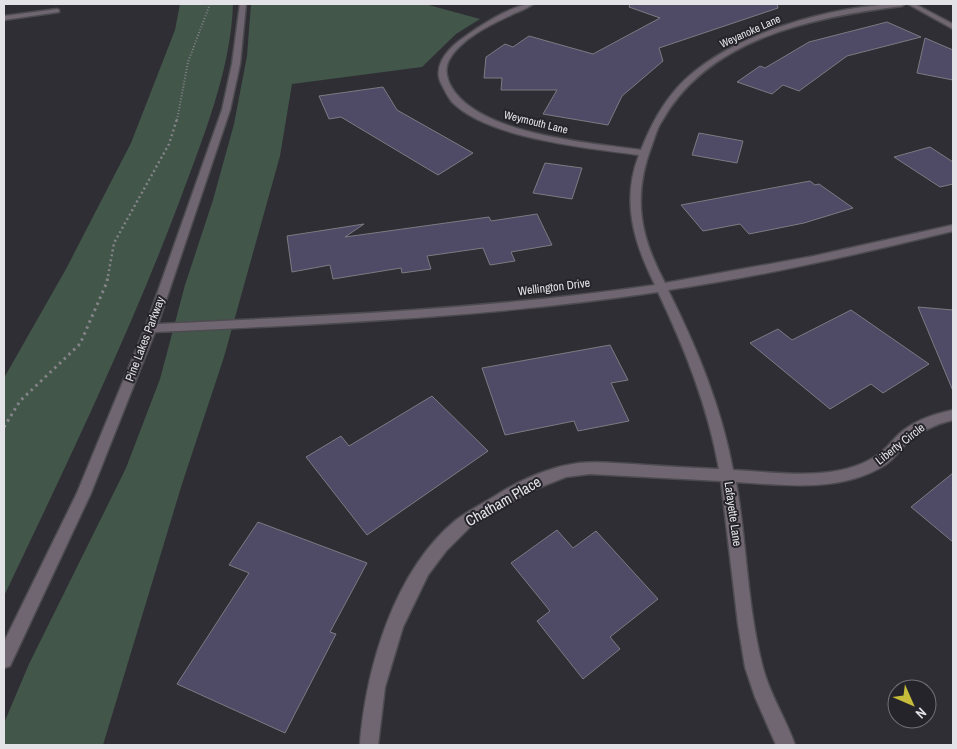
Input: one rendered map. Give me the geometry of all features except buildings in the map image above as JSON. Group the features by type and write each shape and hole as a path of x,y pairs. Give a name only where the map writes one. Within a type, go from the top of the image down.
{"street":[{"name":"Pine Lakes Parkway","path":"4,660 84,493 152,328 226,110 236,64 243,4"},
{"name":"Weymouth Lane","path":"530,4 486,26 448,54 442,69 445,85 452,97 472,113 505,128 560,140 644,153"},
{"name":"Weyanoke Lane","path":"661,287 651,268 640,239 638,180 644,153 658,118 678,91 699,72 731,50 765,34 845,12 902,4"},
{"path":"912,4 953,27"},
{"path":"4,18 57,11"},
{"name":"Wellington Drive","path":"152,328 306,321 472,310 580,299 661,287 824,258 953,228"},
{"name":"Lafayette Lane","path":"661,287 703,381 716,423 728,474 748,635 755,669 771,714 786,745"},
{"name":"Liberty Circle","path":"728,474 806,480 854,472 877,463 918,428 935,419 953,415"},
{"name":"Chatham Place","path":"369,745 369,731 376,694 392,632 412,588 426,566 441,546 461,526 528,484 575,469 605,468 728,474"}],"path":[{"path":"4,427 20,401 36,383 80,344 88,328 107,282 110,256 114,243 169,144 175,128 188,62 210,4"}],"green space":[{"path":"180,4 233,4 227,54 214,104 180,200 140,301 4,596 4,378 66,269 131,143 175,30"},
{"path":"251,4 425,4 480,19 456,34 422,67 292,84 280,156 224,357 182,484 103,745 4,745 4,723 29,664 126,468 160,379 185,285 213,200 234,124 247,56"}]}
